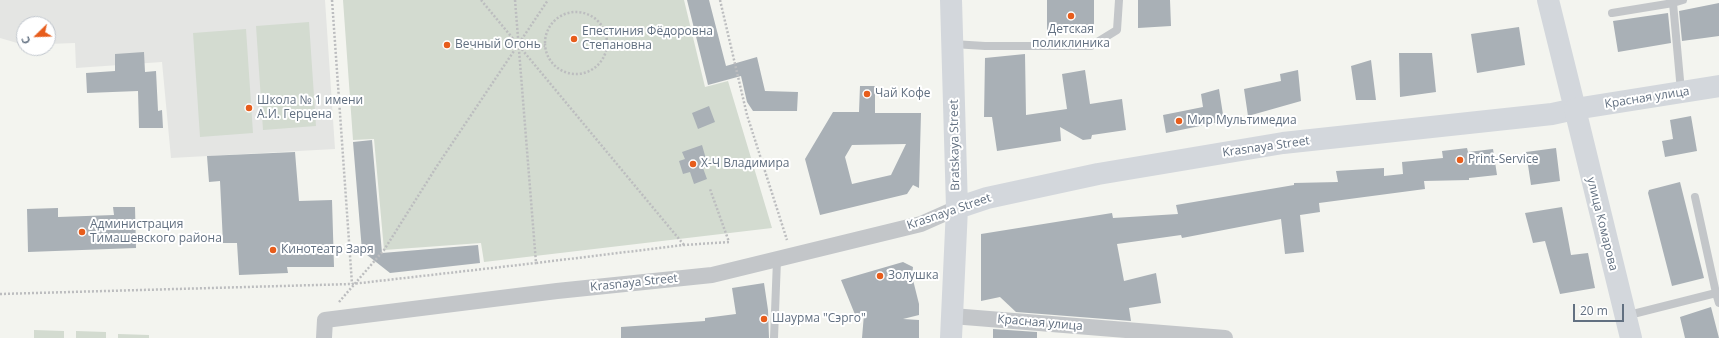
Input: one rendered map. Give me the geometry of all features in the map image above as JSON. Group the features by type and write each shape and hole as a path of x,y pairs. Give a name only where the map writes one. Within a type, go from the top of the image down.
{"main road":[{"name":"Bratskaya Street","path":"951,0 954,44 957,208 951,338"},
{"name":"улица Комарова","path":"1548,0 1631,338"},
{"name":"Красная улица","path":"1575,109 1719,86"},
{"name":"Krasnaya Street","path":"957,208 987,198 1098,174 1283,143 1552,114 1575,109"}],"street":[{"name":"Krasnaya Street","path":"325,320 557,291 712,275 921,224 957,208"},
{"name":"Красная улица","path":"952,316 1225,338"},
{"path":"324,338 325,320"}],"lane":[{"path":"954,44 985,46 1091,46 1117,30 1119,0"},
{"path":"1612,13 1683,0"},
{"path":"1673,2 1681,92"},
{"path":"1695,197 1719,303"},
{"path":"774,338 784,258"},
{"path":"1625,316 1716,293"}],"path":[{"path":"332,0 352,284"},
{"path":"481,0 684,245"},
{"path":"515,0 536,263"},
{"path":"325,320 352,284 384,250 518,43 548,0"},
{"path":"720,0 747,115 784,258"},
{"path":"572,12 588,13 598,19 608,38 604,58 590,71 580,74 566,72 554,64 548,56 545,46 546,35 550,25 557,17 572,12"},
{"path":"456,47 518,43 545,46"},
{"path":"0,294 352,284 684,245 729,242 710,189"}],"shaded area":[{"name":"Школа № 1 имени А.И. Герцена","path":"0,0 325,0 335,149 171,158 162,62 76,68 75,43 56,44 56,16 16,16 16,43 0,38"},
{"path":"343,0 684,0 705,87 728,81 772,228 484,262 481,243 384,250 374,139 353,140"},
{"path":"309,22 316,126 263,130 256,26"},
{"path":"246,29 253,133 200,137 193,33"},
{"path":"34,330 64,331 64,338 34,338"},
{"path":"76,331 106,332 106,338 76,338"},
{"path":"118,334 149,335 149,338 118,338"}],"building":[{"path":"687,0 709,0 726,66 757,57 765,91 798,92 797,111 753,111 747,102 741,76 708,85"},
{"name":"Детская поликлиника","path":"1047,0 1094,0 1094,32 1047,31"},
{"path":"1138,0 1170,0 1171,26 1138,28"},
{"path":"1719,3 1719,36 1682,41 1679,11"},
{"path":"1668,13 1671,43 1618,52 1613,21"},
{"path":"1519,27 1525,65 1477,73 1471,34"},
{"path":"144,52 145,72 156,71 158,111 162,110 163,128 139,128 138,91 87,93 86,73 115,71 115,54"},
{"path":"1399,53 1432,53 1436,92 1400,97"},
{"path":"1025,54 1026,115 1067,109 1062,74 1085,70 1090,104 1122,99 1126,130 1092,135 1091,139 1083,140 1060,127 1061,141 997,151 992,117 984,117 985,58"},
{"path":"1371,60 1376,100 1356,100 1351,66"},
{"path":"1298,70 1301,101 1248,116 1244,89 1281,81 1280,74"},
{"path":"860,86 875,86 875,113 921,113 919,188 913,185 907,194 820,215 805,159 833,112 859,112","holes":["906,144 891,175 852,184 845,157 852,145"]},
{"path":"1219,89 1224,121 1166,133 1163,115 1203,107 1201,94"},
{"path":"709,106 715,122 698,129 692,113"},
{"path":"1691,116 1697,151 1665,157 1662,141 1673,139 1670,120"},
{"path":"372,140 382,253 478,245 480,263 390,273 362,251 353,142"},
{"name":"Х-Ч Владимира","path":"702,145 708,166 703,168 707,179 694,184 690,172 683,174 679,161 685,159 682,152"},
{"path":"1467,148 1468,152 1493,149 1497,175 1469,178 1469,180 1424,181 1425,189 1319,203 1320,212 1300,215 1304,252 1285,254 1281,219 1182,238 1181,235 1117,244 1124,281 1156,273 1161,303 1129,308 1131,321 1016,312 1000,297 981,301 981,234 1112,213 1113,218 1178,214 1176,205 1294,185 1294,183 1338,182 1336,171 1384,168 1384,176 1403,174 1402,162 1443,158 1442,151"},
{"path":"1556,148 1560,181 1531,185 1526,152"},
{"path":"295,152 299,201 332,200 334,267 287,267 288,273 239,275 237,243 223,243 220,181 209,182 207,156"},
{"path":"1680,182 1704,278 1672,286 1648,193 1649,190"},
{"name":"Администрация Тимашевского района","path":"113,207 135,207 136,248 28,252 27,209 58,208 58,217 114,215"},
{"path":"1562,207 1571,255 1588,253 1595,288 1560,294 1545,241 1533,243 1525,213"},
{"path":"903,262 913,267 912,276 919,304 919,315 903,319 919,320 919,338 862,338 864,314 856,317 841,280"},
{"path":"764,283 768,310 769,338 621,338 621,327 705,321 705,318 736,314 732,288"},
{"path":"1711,307 1719,338 1685,338 1680,317"},
{"path":"993,329 1037,332 1037,338 993,338"}],"place":[{"name":"Детская поликлиника","path":"1071,16"},
{"name":"Епестиния Фёдоровна Степановна","path":"574,39"},
{"name":"Вечный Огонь","path":"447,45"},
{"name":"Чай Кофе","path":"867,94"},
{"name":"Школа № 1 имени А.И. Герцена","path":"249,108"},
{"name":"Мир Мультимедиа","path":"1179,121"},
{"name":"Print-Service","path":"1460,160"},
{"name":"Х-Ч Владимира","path":"693,164"},
{"name":"Администрация Тимашевского района","path":"82,232"},
{"name":"Кинотеатр Заря","path":"273,250"},
{"name":"Золушка","path":"880,276"},
{"name":"Шаурма \"Сэрго\"","path":"764,319"}]}
